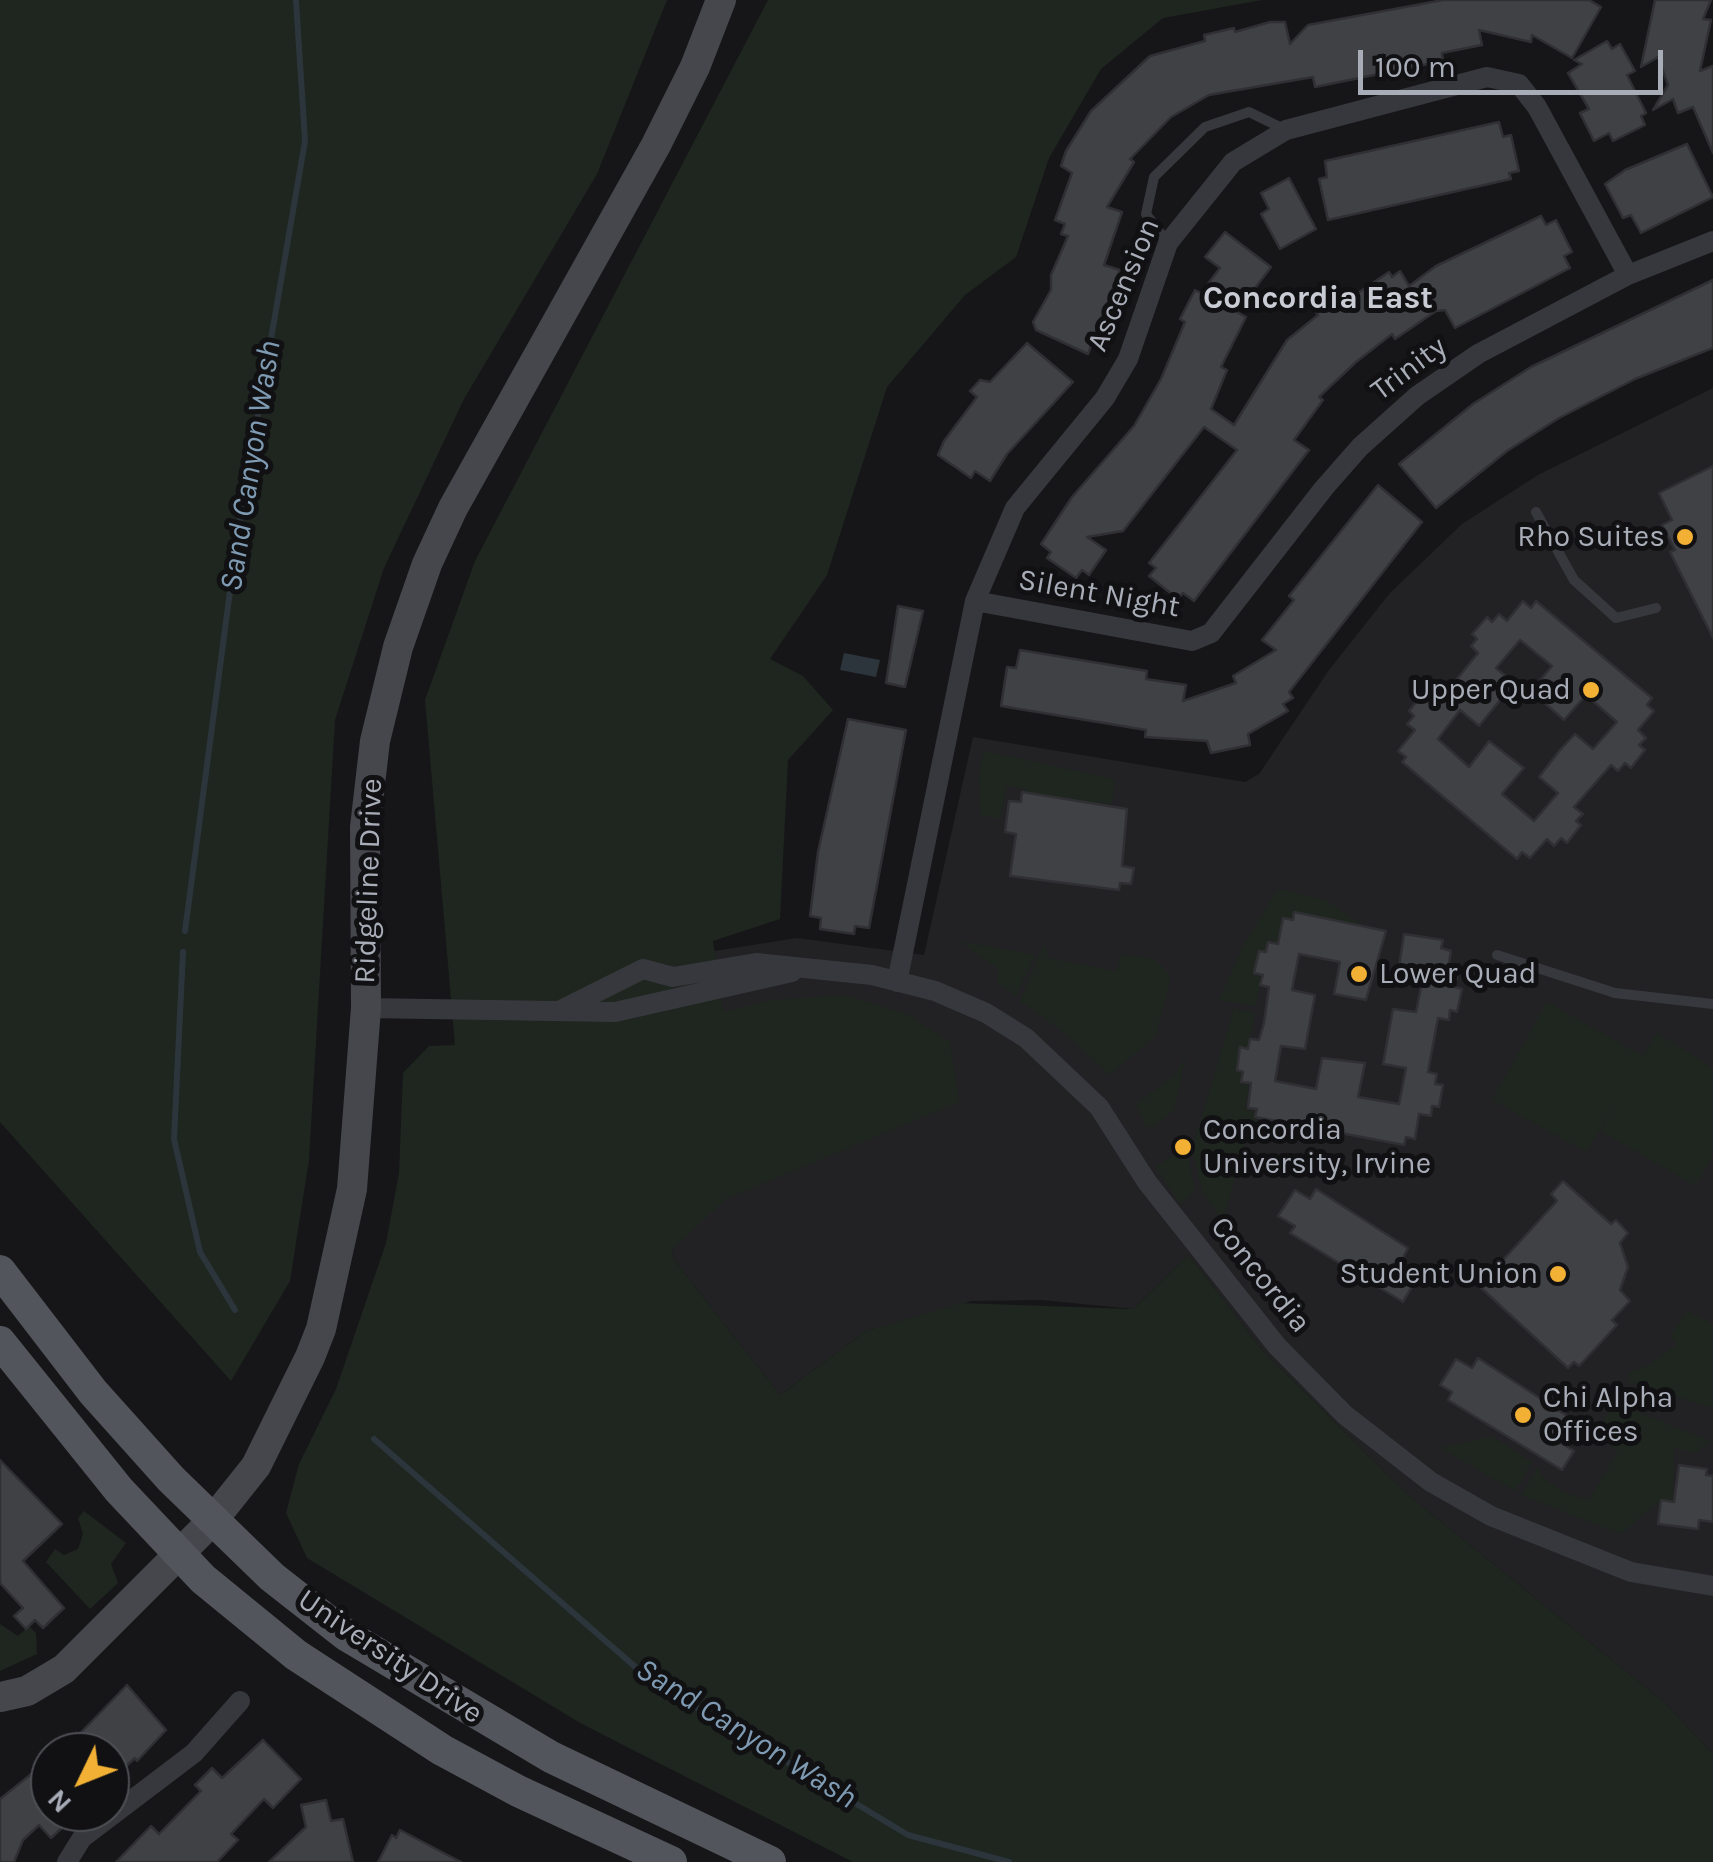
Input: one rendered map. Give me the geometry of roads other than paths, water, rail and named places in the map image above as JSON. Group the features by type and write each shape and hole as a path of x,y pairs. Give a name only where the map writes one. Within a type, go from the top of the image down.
{"main road":[{"name":"University Drive","path":"0,1271 127,1432 272,1577 346,1635 478,1717 638,1802 770,1862"},
{"name":"University Drive","path":"0,1342 73,1437 180,1554 269,1634 371,1707 518,1791 671,1862"}],"street":[{"name":"Ridgeline Drive","path":"0,1697 26,1691 64,1669 213,1520 256,1466 321,1329 352,1189 366,1008 365,827 375,740 398,647 426,564 602,236 656,145 695,67 721,0"},
{"name":"Ascension","path":"898,982 976,601 1015,508 1105,398 1128,359 1168,243 1233,162 1286,130 1487,78 1519,84 1537,107 1628,275"},
{"name":"Trinity","path":"1211,633 1324,488 1360,447 1418,396 1478,354 1628,275 1713,241"},
{"name":"Silent Night","path":"976,601 1192,642 1211,633"},
{"name":"Concordia","path":"563,1009 642,969 672,977 756,963 898,982 935,991 986,1014 1026,1038 1081,1088 1147,1182 1277,1346 1345,1415 1431,1482 1490,1516 1562,1548 1631,1572 1713,1586"},
{"name":"Concordia","path":"366,1008 615,1012 798,970"},
{"path":"67,1862 82,1838 194,1753 240,1701"}],"lane":[{"path":"1168,243 1146,214 1154,177 1205,127 1249,112 1286,130"},
{"path":"1536,512 1574,580 1616,618 1629,618 1656,608"},
{"path":"1497,955 1614,993 1713,1004"}],"waterway":[{"name":"Sand Canyon Wash","path":"185,931 238,531 305,141 296,0"},
{"name":"Sand Canyon Wash","path":"183,952 174,1139 200,1252 235,1310"},
{"name":"Sand Canyon Wash","path":"374,1439 648,1678 908,1835 1009,1862"}],"place":[{"name":"Rho Suites","path":"1685,537"},
{"name":"Upper Quad","path":"1591,690"},
{"name":"Lower Quad","path":"1359,974"},
{"name":"Concordia University, Irvine","path":"1183,1147"},
{"name":"Student Union","path":"1558,1274"},
{"name":"Chi Alpha Offices","path":"1523,1415"}],"district":[{"name":"Concordia East","path":"1318,299"}]}
